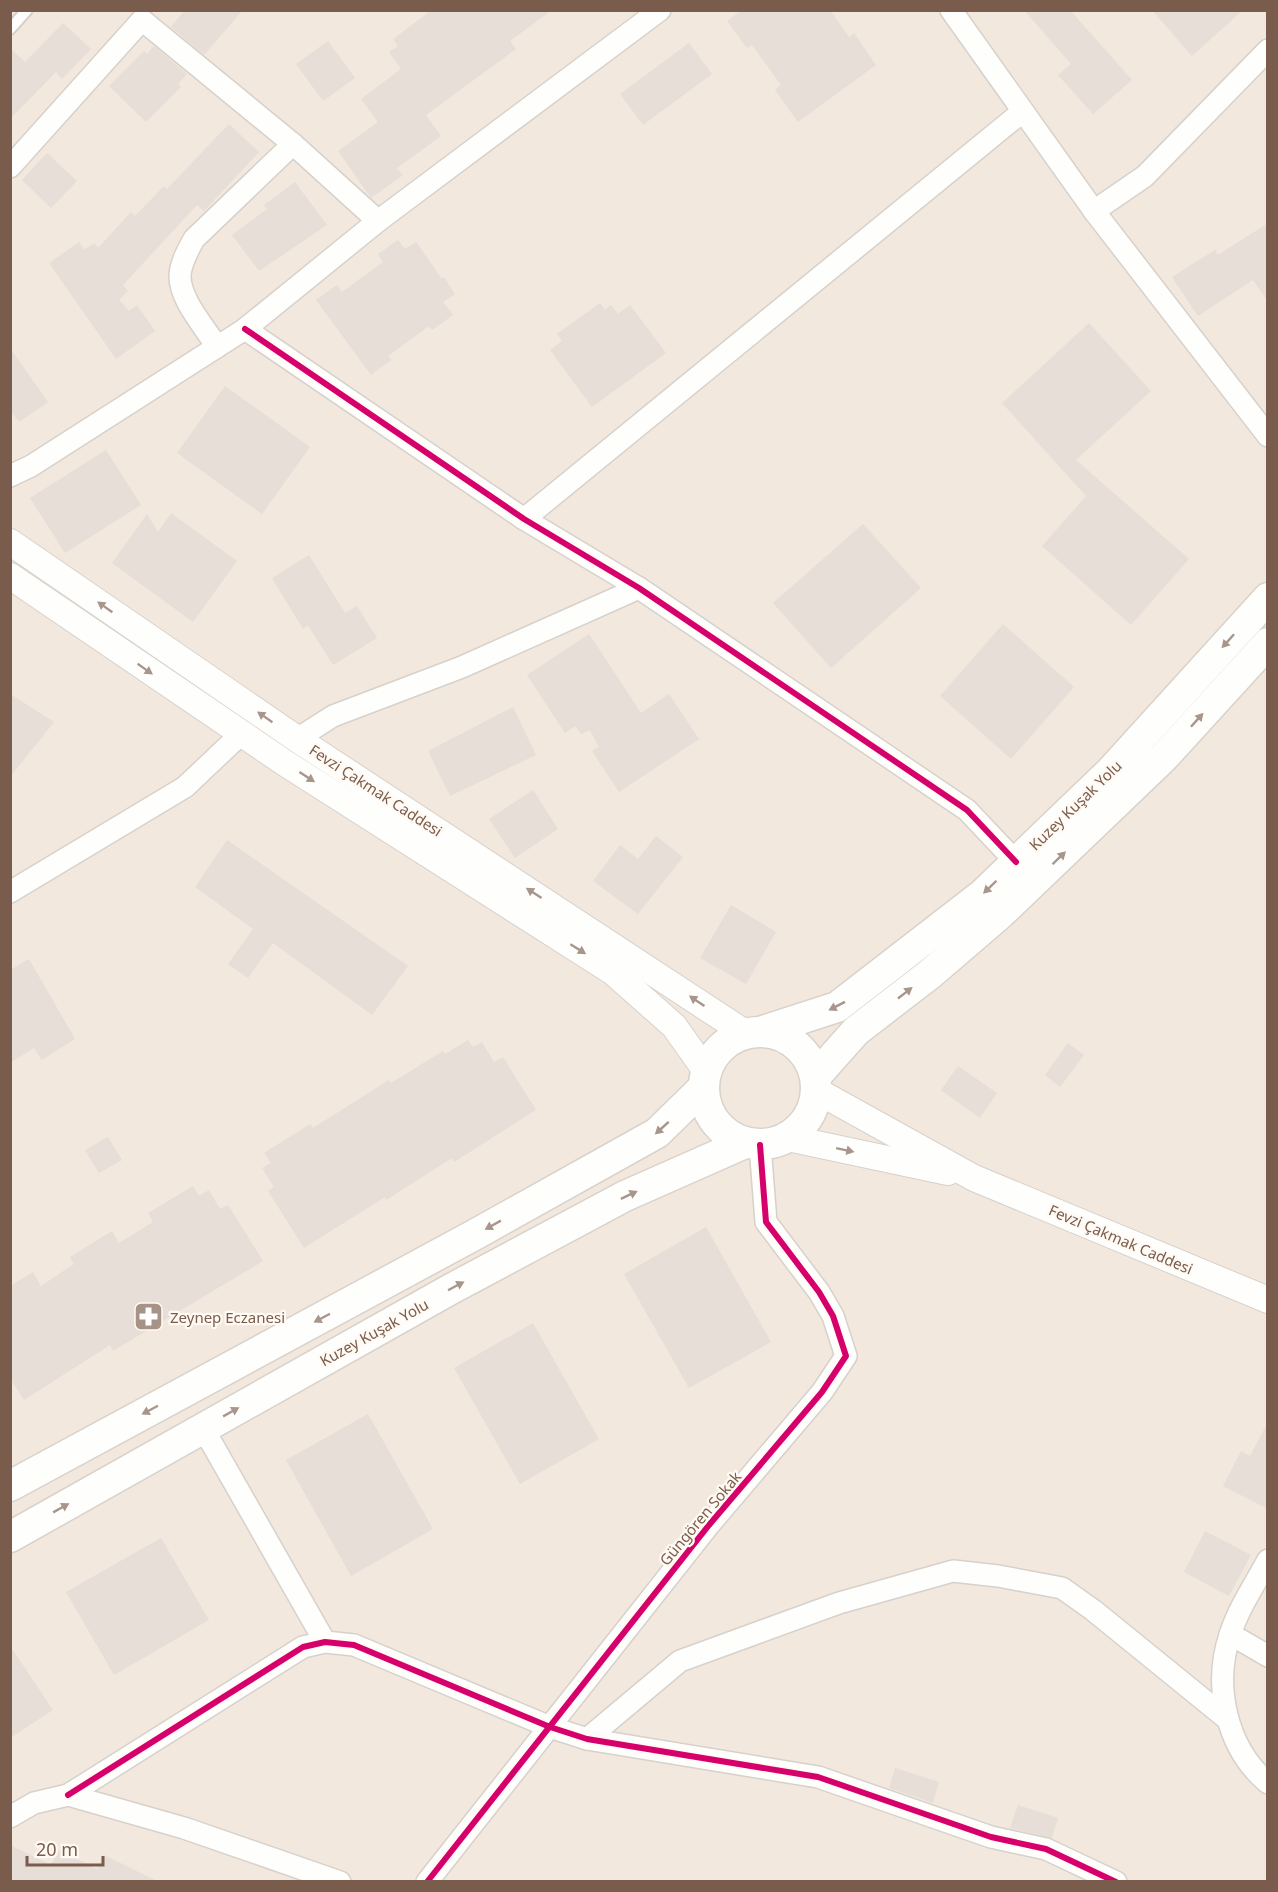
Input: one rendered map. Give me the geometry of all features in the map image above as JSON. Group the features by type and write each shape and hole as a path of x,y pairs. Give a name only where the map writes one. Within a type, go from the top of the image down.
{"main road":[{"name":"Kuzey Kuşak Yolu","path":"754,1032 837,1007 983,894 1110,772 1268,598"},
{"name":"Kuzey Kuşak Yolu","path":"817,1084 856,1031 930,974 1001,913 1155,766 1268,643"},
{"path":"10,1486 476,1234 657,1133 705,1079 721,1048 754,1032 781,1035 797,1044 809,1058 817,1084 809,1119 788,1138 752,1144 723,1131 713,1118 708,1111 705,1079"},
{"name":"Kuzey Kuşak Yolu","path":"10,1537 451,1289 625,1196 752,1144"}],"street":[{"path":"10,476 32,466 245,329 378,221 660,10"},
{"path":"951,10 1094,211 1268,436"},
{"path":"10,167 147,15 378,221"},
{"path":"1094,211 1145,176 1268,50"},
{"path":"524,519 1022,112"},
{"path":"217,347 187,299 180,276 185,255 194,239 293,144"},
{"path":"245,329 524,519 639,588 967,810 1016,862"},
{"name":"Fevzi Çakmak Caddesi","path":"10,542 297,739 754,1032"},
{"path":"10,576 241,734 622,978 674,1026 705,1079"},
{"path":"297,739 333,716 462,667 639,588"},
{"path":"10,892 185,787 241,734"},
{"path":"817,1084 974,1178"},
{"path":"788,1138 974,1178"},
{"name":"Güngören Sokak","path":"427,1881 709,1525 822,1392 846,1356 834,1316 819,1292 766,1222 752,1144"},
{"name":"Fevzi Çakmak Caddesi","path":"974,1178 1268,1300"},
{"path":"203,1428 325,1642"},
{"path":"1226,1718 1222,1674 1230,1634 1268,1560"},
{"path":"587,1739 680,1661 838,1603 953,1571 998,1576 1062,1588 1093,1610 1226,1718 1256,1773 1268,1783"},
{"path":"1230,1634 1268,1656"},
{"path":"10,1817 34,1803 68,1795 303,1647 325,1642 354,1645 550,1727 587,1739 818,1777 991,1837 1046,1849 1116,1881"},
{"path":"68,1795 184,1828 340,1881"}],"lane":[{"path":"10,29 27,10"}],"shaded area":[{"path":"11,11 1267,11 1267,1881 11,1881"}],"building":[{"path":"185,10 243,10 204,55 171,27"},
{"path":"432,10 552,10 510,41 516,49 426,115 441,136 397,168 403,175 371,198 338,151 378,122 361,99 401,69 389,52 398,46 393,39"},
{"path":"742,10 830,10 849,37 854,33 876,65 798,122 775,90 781,85 752,45 747,48 727,21"},
{"path":"1024,10 1070,10 1132,80 1093,114 1058,75 1071,64"},
{"path":"1152,10 1243,10 1192,56"},
{"path":"63,23 91,49 62,79 56,72 10,119 10,48 25,62"},
{"path":"328,41 355,78 323,101 296,64"},
{"path":"689,43 712,74 643,125 620,94"},
{"path":"154,46 187,74 178,84 181,87 146,122 109,86 144,51 147,54"},
{"path":"229,124 259,152 204,211 197,205 123,285 128,291 119,300 129,311 137,305 155,331 116,359 49,263 79,242 84,250 94,243 98,248 131,212 135,216 164,186 167,189"},
{"path":"47,153 77,181 51,208 22,180"},
{"path":"295,182 327,225 259,271 232,235 267,209 264,205"},
{"path":"1268,223 1268,302 1253,280 1198,316 1172,277 1215,250 1218,255"},
{"path":"398,240 405,249 416,242 442,279 444,277 455,294 443,302 453,315 432,330 429,326 388,356 391,360 371,375 316,300 337,285 342,292 383,262 378,254"},
{"path":"600,303 605,310 611,305 618,314 630,305 666,353 592,407 550,350 562,341 557,334"},
{"path":"1089,323 1151,391 1076,460 1189,559 1131,625 1042,546 1086,496 1002,403"},
{"path":"10,348 48,402 19,422 10,410"},
{"path":"225,386 310,447 262,514 177,453"},
{"path":"106,450 141,505 65,553 30,498"},
{"path":"171,513 237,561 193,622 112,563 147,514 158,532"},
{"path":"863,524 921,588 831,668 773,603"},
{"path":"309,555 345,613 357,606 377,638 333,665 308,625 303,629 272,578"},
{"path":"1003,624 1074,687 1011,759 940,696"},
{"path":"589,634 641,713 669,694 699,739 619,792 592,751 599,747 590,730 581,734 575,726 565,733 527,675"},
{"path":"10,694 54,722 10,777"},
{"path":"513,707 536,755 450,796 428,751"},
{"path":"533,790 558,829 515,858 489,819"},
{"path":"656,836 683,857 638,914 593,881 620,845 638,859"},
{"path":"227,840 408,966 372,1015 273,943 248,978 228,964 253,929 195,887"},
{"path":"731,905 776,932 746,984 700,958"},
{"path":"29,959 75,1039 42,1060 34,1048 10,1063 10,970"},
{"path":"468,1040 473,1047 482,1042 494,1062 503,1057 536,1110 454,1162 452,1158 304,1248 268,1191 274,1187 262,1168 271,1163 264,1153 310,1124 313,1128 389,1080 391,1083 443,1051 445,1054"},
{"path":"1068,1043 1084,1055 1060,1087 1045,1075"},
{"path":"958,1066 997,1093 980,1118 941,1090"},
{"path":"108,1137 122,1160 99,1173 85,1150"},
{"path":"193,1186 199,1196 209,1190 220,1209 228,1205 263,1261 113,1351 110,1345 24,1400 10,1378 10,1286 33,1272 41,1286 74,1264 70,1257 112,1231 119,1243 153,1222 148,1213"},
{"path":"706,1227 771,1342 689,1388 624,1274"},
{"path":"533,1323 599,1439 520,1484 454,1368"},
{"path":"368,1414 433,1529 351,1576 286,1460"},
{"path":"1268,1422 1268,1509 1223,1486 1241,1451 1250,1456"},
{"path":"1205,1531 1251,1555 1229,1596 1184,1572"},
{"path":"161,1538 209,1620 114,1675 66,1592"},
{"path":"10,1646 53,1710 10,1738"},
{"path":"895,1768 939,1782 933,1803 889,1788"},
{"path":"1018,1805 1058,1818 1052,1838 1010,1828"},
{"path":"10,1845 51,1865 59,1850 97,1869 104,1855 157,1881 10,1881"}],"cycle path":[{"path":"245,329 524,519 639,588 967,810 1016,862"},
{"path":"427,1882 709,1525 822,1392 846,1356 833,1316 819,1292 766,1222 760,1145"},
{"path":"68,1795 303,1647 325,1642 354,1645 550,1727 587,1739 818,1777 991,1837 1046,1849 1116,1882"}],"place":[{"name":"Zeynep Eczanesi","path":"149,1317"}]}
